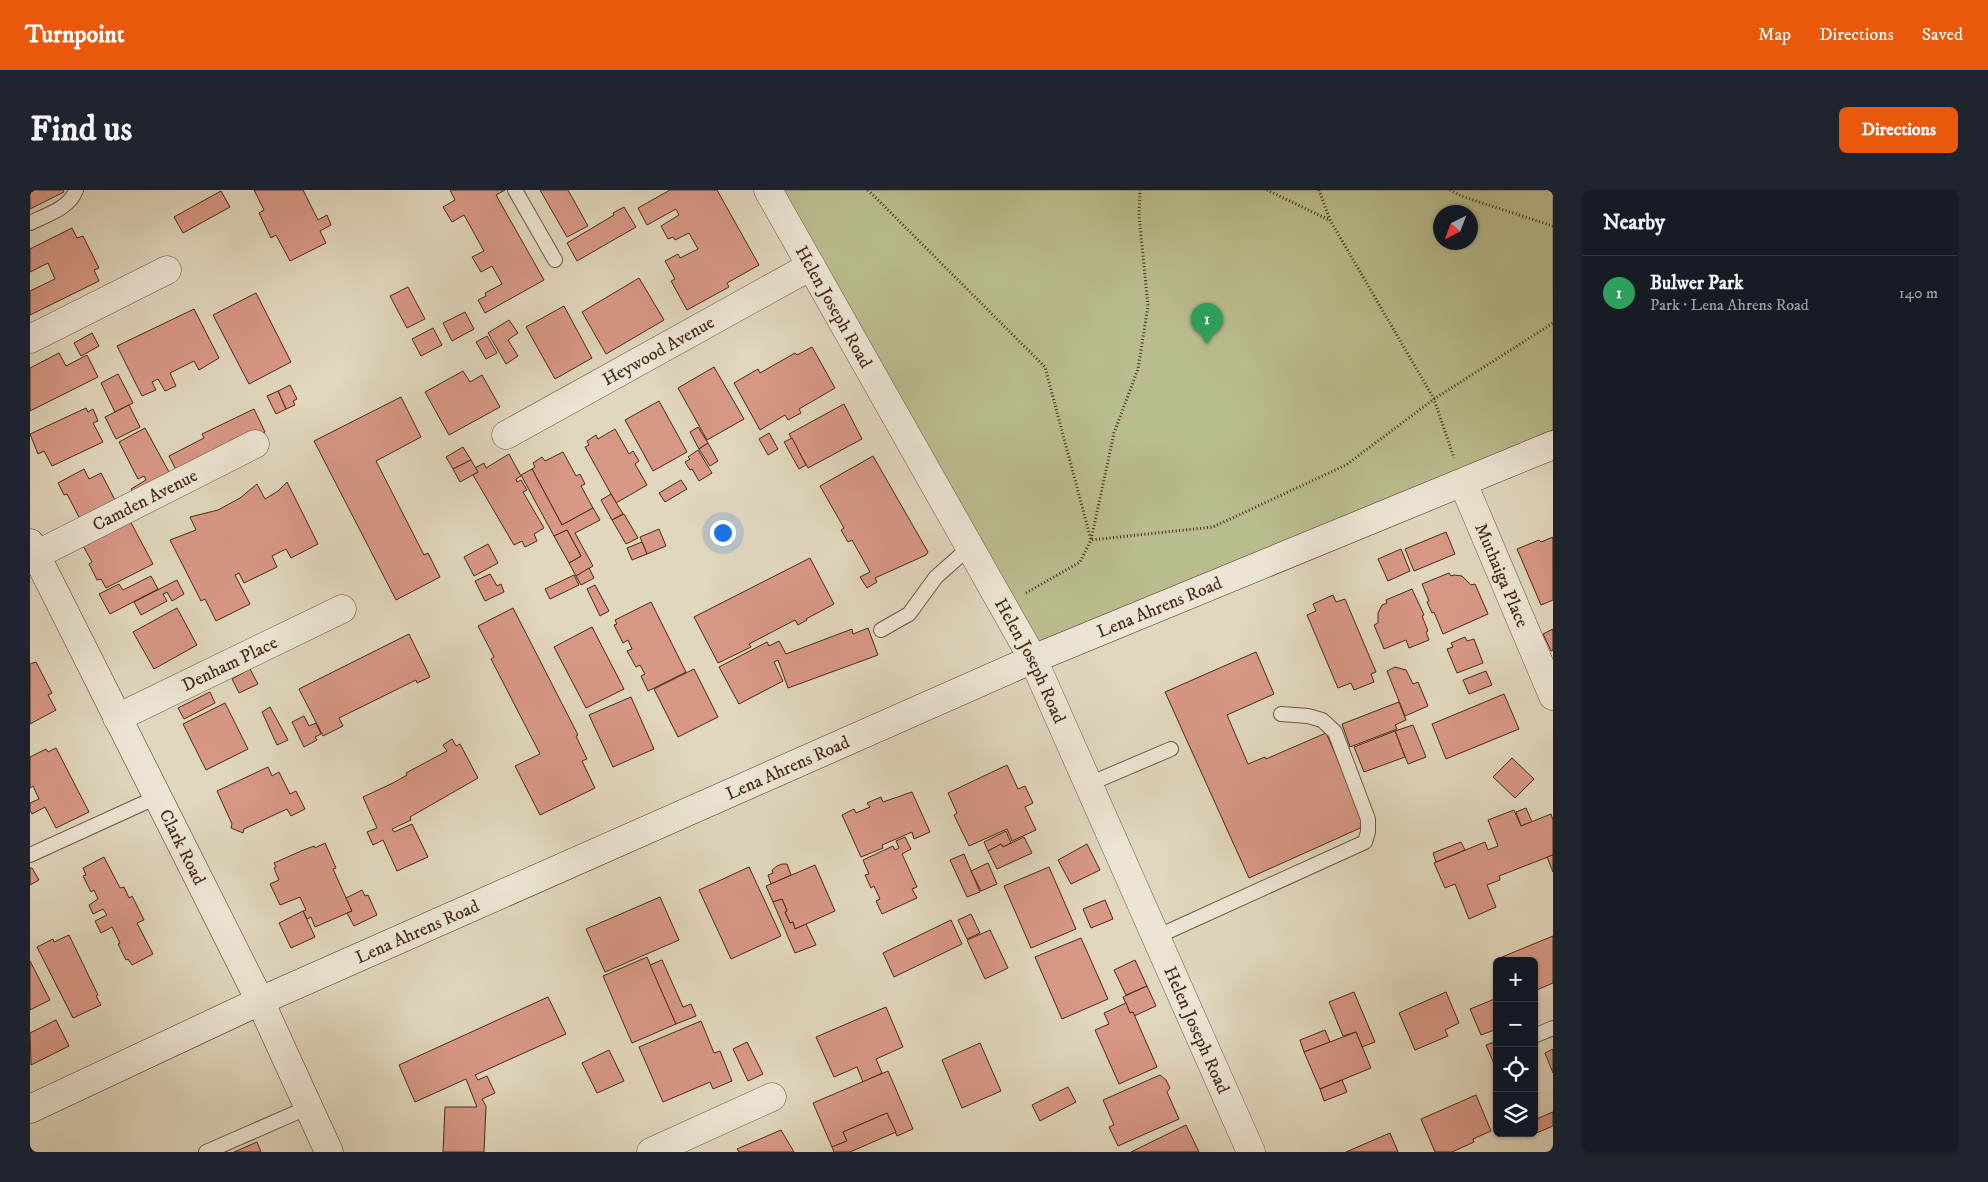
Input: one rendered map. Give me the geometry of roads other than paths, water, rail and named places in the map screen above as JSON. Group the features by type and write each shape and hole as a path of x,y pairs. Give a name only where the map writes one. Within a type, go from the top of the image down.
{"street":[{"name":"Helen Joseph Road","path":"768,190 1033,659 1251,1152"},
{"name":"Heywood Avenue","path":"506,435 811,266"},
{"path":"30,339 167,270"},
{"name":"Camden Avenue","path":"33,549 255,444"},
{"name":"Lena Ahrens Road","path":"32,1103 1033,659 1553,445"},
{"name":"Muthaiga Place","path":"1463,482 1553,696"},
{"name":"Clark Road","path":"33,549 260,1002 329,1152"},
{"name":"Denham Place","path":"117,718 342,609"},
{"path":"651,1152 772,1097"}],"lane":[{"path":"30,223 64,206 72,198 76,190"},
{"path":"515,190 554,260"},
{"path":"881,630 909,614 936,577 970,547"},
{"path":"1156,937 1365,842 1368,832 1368,819 1335,732 1322,720 1308,716 1281,714"},
{"path":"1089,784 1171,749"},
{"path":"30,854 157,797"},
{"path":"1538,1034 1553,1028"},
{"path":"206,1152 309,1106"}],"place":[{"name":"Bulwer Park","path":"1207,344"}]}
